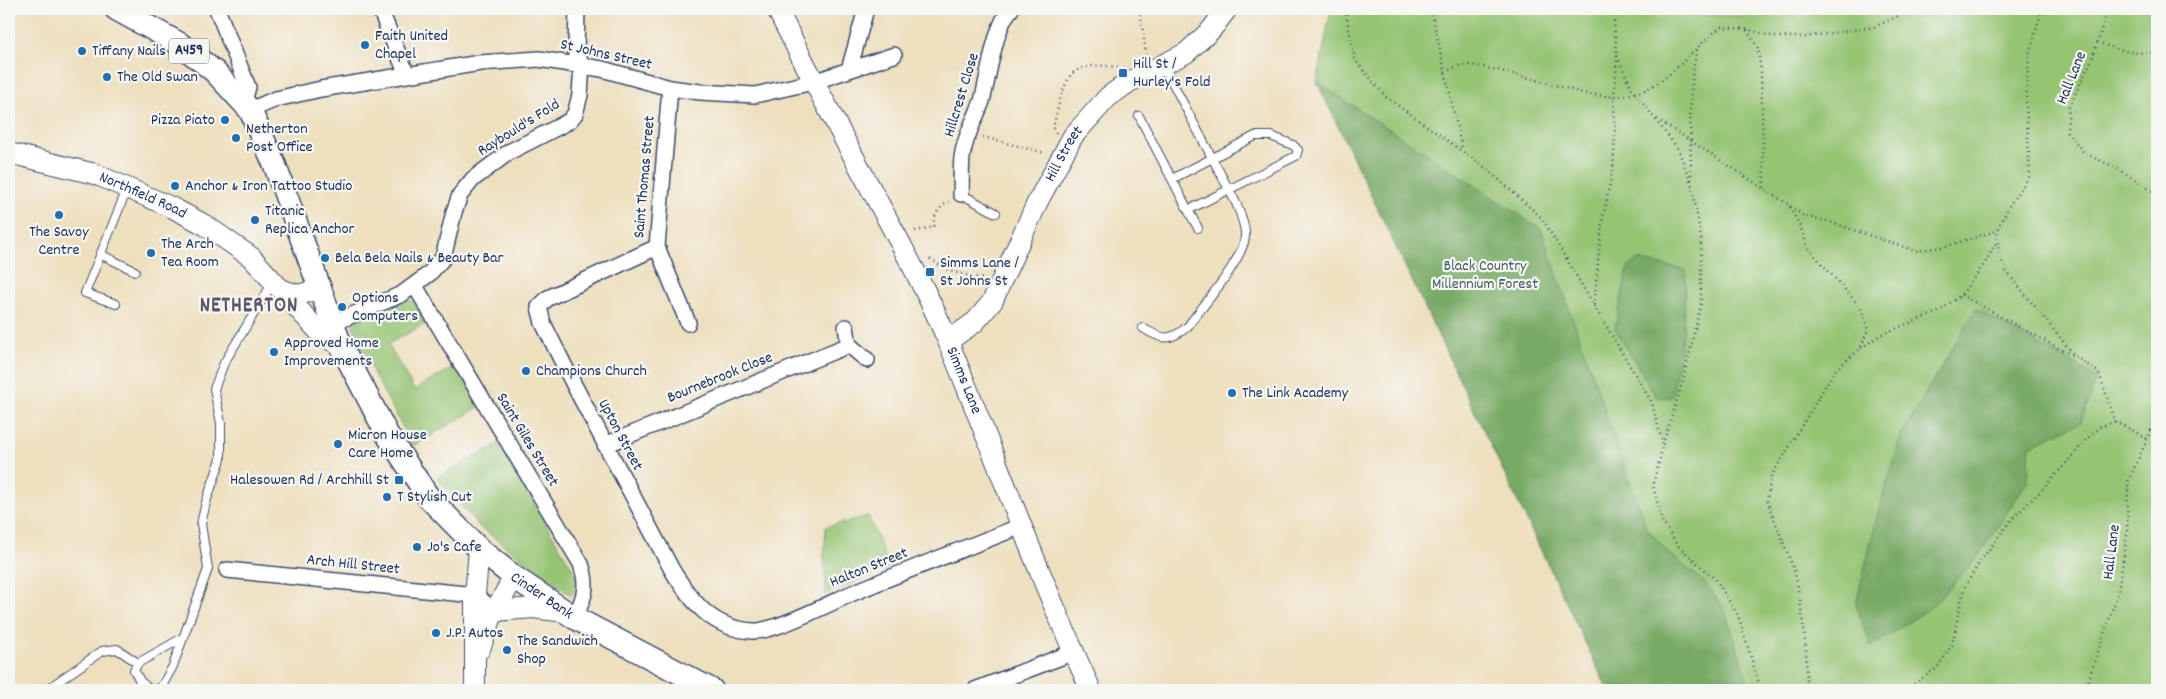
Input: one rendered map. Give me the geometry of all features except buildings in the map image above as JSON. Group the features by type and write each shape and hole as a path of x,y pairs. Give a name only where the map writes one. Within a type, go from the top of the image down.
{"main road":[{"name":"A459","path":"116,9 180,44 215,72 247,106 274,164 331,324 341,346"},
{"name":"Cinder Bank","path":"341,346 385,430 430,498 479,549 514,577 571,615 712,690"}],"street":[{"path":"217,9 248,87 247,106"},
{"path":"380,9 407,75"},
{"name":"Raybould's Fold","path":"331,324 402,294 415,286 443,258 460,195 473,178 509,152 569,121 575,114 580,94 582,65 576,52 577,9"},
{"name":"Simms Lane","path":"777,9 921,283 948,341 973,407 1005,481 1021,526 1091,690"},
{"path":"849,70 866,9"},
{"name":"Hillcrest Close","path":"961,194 963,153 968,133 981,101 1006,14 1011,9"},
{"name":"Hill Street","path":"948,341 975,322 992,302 1064,152 1074,136 1108,97 1129,82 1186,53 1212,30 1227,9"},
{"name":"St Johns Street","path":"247,106 276,99 480,63 539,59 582,65 670,88 700,92 755,95 814,82 894,55"},
{"name":"Saint Thomas Street","path":"670,88 657,247 688,323"},
{"name":"Northfield Road","path":"9,153 95,174 173,208 222,236 251,257 279,285 322,335 341,346"},
{"name":"Upton Street","path":"657,247 548,298 540,307 543,323 605,445 688,597 707,615 727,626"},
{"path":"279,285 298,295 319,288"},
{"name":"Saint Giles Street","path":"415,286 581,564 586,579 585,595 571,615"},
{"path":"846,328 849,345 867,360"},
{"name":"Bournebrook Close","path":"605,445 849,345"},
{"name":"Halton Street","path":"727,626 754,631 786,622 855,592 1021,526"},
{"path":"475,690 475,595 479,549"},
{"name":"Arch Hill Street","path":"227,570 475,595"},
{"path":"476,660 495,611 514,577"},
{"path":"475,595 495,611 533,608 571,615"},
{"path":"975,690 1074,652"}],"lane":[{"path":"1143,328 1157,337 1169,338 1180,334 1231,269 1245,238 1244,227 1229,189 1158,68"},
{"path":"1139,116 1198,228"},
{"path":"1172,179 1255,136 1271,136 1294,145 1298,150 1296,156 1188,210"},
{"path":"116,304 85,294 128,188"},
{"path":"961,194 996,213"},
{"path":"100,254 135,272"},
{"path":"154,690 162,686 166,679 208,570 201,524 206,502 221,459 221,423 214,389 224,363 279,285"},
{"path":"150,690 140,681 134,670 138,663 184,636"},
{"path":"46,690 102,652 116,649 138,663"}],"path":[{"path":"1140,9 1147,60 1158,68"},
{"path":"1345,9 1355,60 1386,97 1483,166 1542,218 1652,402 1663,445"},
{"path":"1431,9 1462,151"},
{"path":"1594,307 1602,222 1613,169 1615,138 1614,97 1617,56 1614,24 1615,9"},
{"path":"1445,72 1462,65 1488,68 1576,93 1597,97 1614,97 1646,89 1668,74 1721,27 1746,28 1775,38 1805,37 1874,27 1898,16 1907,9"},
{"path":"2042,9 2029,55 2026,102 2030,176 2010,204 1996,230 1999,255 2007,272 2074,356"},
{"name":"Hall Lane","path":"2108,9 2092,59 2069,107 2067,132 2084,153 2117,168 2152,191 2157,199"},
{"path":"1746,28 1758,48 1762,101 1764,189"},
{"path":"2098,42 2119,50 2147,53 2157,52"},
{"path":"1699,45 1692,69 1690,95 1691,182 1701,237 1701,302 1684,377 1653,485 1662,521 1677,545 1716,580 1738,615 1761,690"},
{"path":"1617,56 1635,92 1678,149 1691,182"},
{"path":"1064,152 1053,128 1064,90 1071,74 1081,69 1098,65 1125,67"},
{"path":"1656,119 1804,216 1916,251 1943,247 1996,230"},
{"path":"968,133 1064,152"},
{"path":"897,238 919,229 934,227 933,221 942,205 961,194"},
{"path":"1789,205 1800,226 1808,248 1862,309 1868,330 1860,348"},
{"path":"1808,690 1806,648 1800,600 1795,572 1768,501 1771,477 1835,370 1860,348 1882,334 1938,312 1961,295 1985,263 1998,240"},
{"path":"927,257 938,266 960,275 1002,280"},
{"path":"1961,295 2074,356 2099,373 2115,421 2148,439"},
{"name":"Hall Lane","path":"2085,690 2118,593 2127,534 2128,482 2157,417"},
{"path":"1906,690 1937,668 1952,645 1964,588 1981,560 2011,520 2042,490 2087,439 2100,427 2115,421"}],"green space":[{"path":"1331,9 1550,9 1740,16 1778,9 2157,9 2157,690 1608,690 1317,82"},
{"name":"Black Country Millennium Forest","path":"1317,82 1541,229 1646,527 1669,554 1704,582 1724,608 1751,690 1608,690"},
{"path":"1637,260 1686,270 1683,331 1672,397 1657,398 1615,328 1628,268"},
{"path":"408,299 415,302 427,323 388,344 414,390 456,366 481,406 413,446 374,374 353,325 357,320"},
{"path":"1976,309 2097,377 2081,422 2030,446 2027,482 1976,559 1931,607 1871,647 1856,604 1878,513 1902,433"},
{"path":"499,444 576,575 578,587 571,595 480,527 437,477"},
{"path":"868,516 890,568 826,594 824,556 826,527"}],"place":[{"name":"Faith United Chapel","path":"365,45"},
{"name":"Tiffany Nails","path":"82,51"},
{"name":"Hill St / Hurley's Fold","path":"1123,73"},
{"name":"The Old Swan","path":"107,77"},
{"name":"Pizza Piato","path":"225,120"},
{"name":"Netherton Post Office","path":"236,138"},
{"name":"Anchor & Iron Tattoo Studio","path":"175,186"},
{"name":"The Savoy Centre","path":"59,215"},
{"name":"Titanic Replica Anchor","path":"255,220"},
{"name":"The Arch Tea Room","path":"151,253"},
{"name":"Bela Bela Nails & Beauty Bar","path":"325,258"},
{"name":"Simms Lane / St Johns St","path":"930,272"},
{"name":"Options Computers","path":"342,307"},
{"name":"Approved Home Improvements","path":"274,352"},
{"name":"Champions Church","path":"526,371"},
{"name":"The Link Academy","path":"1232,393"},
{"name":"Micron House Care Home","path":"338,444"},
{"name":"Halesowen Rd / Archhill St","path":"399,480"},
{"name":"T Stylish Cut","path":"387,497"},
{"name":"Jo's Cafe","path":"417,547"},
{"name":"J.P. Autos","path":"436,633"},
{"name":"The Sandwich Shop","path":"507,650"}],"district":[{"name":"NETHERTON","path":"249,307"}]}
